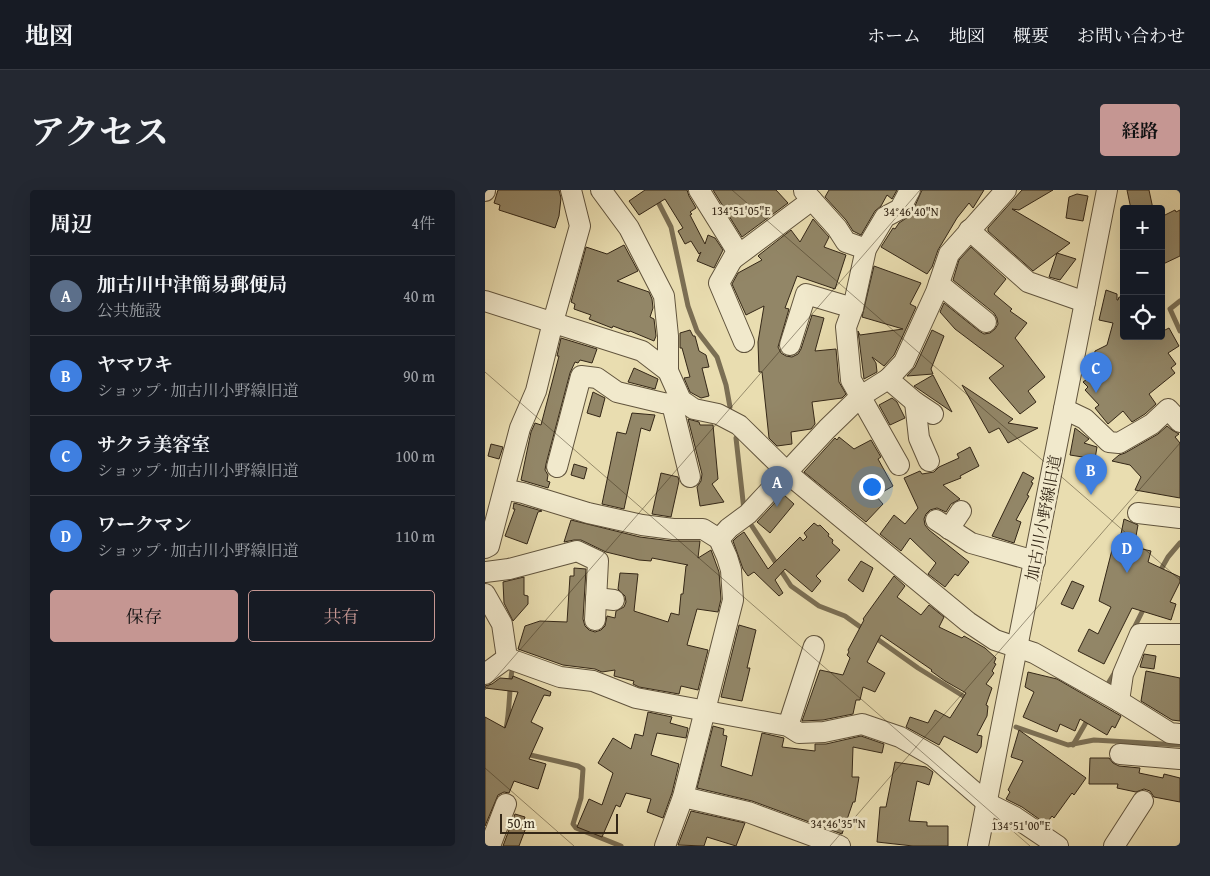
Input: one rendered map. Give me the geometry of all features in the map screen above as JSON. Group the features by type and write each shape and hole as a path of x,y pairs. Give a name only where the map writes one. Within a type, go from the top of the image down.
{"street":[{"path":"485,548 489,546 520,428 536,391 580,226 571,190"},
{"path":"601,190 629,228 664,296 668,336 668,371 676,402 674,454 690,477"},
{"path":"699,190 737,251 719,283 744,342"},
{"path":"719,538 745,516 861,396 888,378 904,362 939,284 942,269 949,254 1006,190"},
{"name":"加古川小野線旧道","path":"978,846 1107,190"},
{"path":"733,258 806,193 837,228 846,242 866,249"},
{"path":"899,465 851,380 846,327 853,308 866,249 885,217 900,209 912,195"},
{"path":"969,230 1028,282 1085,302"},
{"path":"939,284 972,299 986,322"},
{"path":"790,345 806,294 853,308"},
{"path":"485,301 642,351 668,371"},
{"path":"557,467 572,446 581,376 597,378 617,392 676,402 694,409 718,414 739,425 786,472 967,622 995,640 1034,653 1170,733 1180,734"},
{"path":"888,378 915,402 933,414"},
{"path":"915,402 919,438 929,461"},
{"path":"1064,409 1085,419 1109,442 1119,444 1176,409"},
{"path":"503,491 516,492 588,513 643,525 673,529 703,529 719,538 731,570 733,600 683,797 665,846"},
{"path":"961,511 942,524 971,543 1035,561"},
{"path":"1137,513 1180,518"},
{"path":"485,572 509,569 577,551 598,560 605,599 595,620"},
{"path":"485,594 502,624 507,658"},
{"path":"1108,695 1123,674 1140,634 1180,634"},
{"path":"788,726 798,673 814,646"},
{"path":"507,658 560,676 593,681 636,698 788,726 799,733 824,732 862,724 900,737 933,756 987,802 1015,817 1058,846"},
{"path":"485,674 507,658"},
{"path":"1120,754 1157,765 1180,759"},
{"path":"683,797 748,812 843,846"},
{"path":"1114,846 1143,801"},
{"path":"490,846 507,804"}],"building":[{"path":"498,190 559,190 561,198 559,216 555,228 499,210 500,205 494,203"},
{"path":"645,190 687,190 696,208 690,212 692,214 690,215 705,244 708,235 715,238 723,250 714,268 697,261 701,252 699,254 691,241 685,244 678,231 683,228 665,199 639,215 629,201"},
{"path":"713,190 776,190 788,203 742,237"},
{"path":"829,190 897,190 892,199 887,195 861,235 853,231 846,220 825,197"},
{"path":"922,190 984,190 973,208 969,203 957,218 938,250 932,267 927,274 881,247 893,228 895,229 899,223 911,215"},
{"path":"1022,190 1053,190 1019,210 1012,209 1070,243 1033,271 988,231 988,228"},
{"path":"1127,190 1149,190 1152,205 1130,205"},
{"path":"1077,194 1088,196 1083,221 1066,218 1069,197"},
{"path":"1175,210 1176,212 1180,210 1180,256 1165,263 1165,250 1165,215"},
{"path":"813,219 829,237 824,247 846,255 835,289 797,276 785,308 789,309 778,347 781,353 786,356 792,357 798,354 812,315 824,318 815,351 836,349 839,382 846,394 842,398 812,402 815,424 811,429 791,432 792,444 777,446 769,438 762,372 759,372 758,342 764,306 746,315 732,284 738,273 762,260 758,256 791,230 800,242"},
{"path":"624,245 638,271 617,281 649,292 653,308 650,317 654,319 656,336 654,341 630,331 613,326 612,328 589,319 591,315 574,309 575,304 571,302 586,247 607,254"},
{"path":"971,247 1006,279 994,294 1012,309 1010,311 1027,323 1015,338 1045,377 1028,391 1036,402 1020,414 989,378 1004,366 955,329 940,312 944,303 984,334 990,333 998,324 994,313 953,280 959,260"},
{"path":"1057,253 1076,259 1060,280 1049,277"},
{"path":"874,266 921,283 910,304 916,307 894,355 884,366 872,357 876,363 877,372 864,379 858,331 860,335 903,329 862,317"},
{"path":"1106,290 1117,294 1117,300 1120,297 1120,340 1165,340 1165,330 1169,328 1179,346 1168,353 1176,364 1171,368 1175,373 1149,394 1156,404 1132,422 1123,411 1108,424 1095,408 1099,405 1085,390 1088,387 1083,382 1090,377 1095,351 1107,345 1113,323 1099,320"},
{"path":"690,330 693,336 695,336 699,351 706,355 709,367 702,368 709,396 701,398 690,392 684,378 690,377 682,348 680,348 680,333"},
{"path":"932,330 944,336 931,369 933,374 907,376 915,367"},
{"path":"561,338 597,349 592,363 580,360 578,363 575,362 570,373 546,464 547,481 550,482 548,488 521,480 531,432 535,423 541,425 559,356 557,356"},
{"path":"634,368 658,379 655,389 628,382"},
{"path":"933,375 952,412 914,386"},
{"path":"962,385 1013,419 1008,423 1038,428 1008,443 999,428 989,433"},
{"path":"593,392 605,398 600,417 587,413"},
{"path":"892,398 897,402 905,418 890,425 879,405"},
{"path":"632,413 655,415 650,431 641,428 624,509 602,504 617,432 626,434"},
{"path":"688,419 699,422 700,425 713,425 718,479 712,484 724,502 700,506 697,487 701,481 702,474"},
{"path":"1167,426 1179,434 1175,437 1180,443 1180,498 1135,490 1141,477 1130,465 1112,461 1119,455 1158,434"},
{"path":"1075,428 1089,439 1084,443 1097,447 1095,459 1070,455"},
{"path":"839,437 854,449 871,440 881,457 878,459 893,486 876,496 883,504 866,522 804,472 835,438 837,440"},
{"path":"491,444 503,447 499,459 488,456"},
{"path":"970,447 979,466 960,476 961,478 943,485 960,499 951,504 946,512 937,508 930,510 924,519 925,525 929,530 969,562 958,576 955,574 945,587 928,574 936,563 910,538 901,551 880,534 894,515 905,524 918,508 904,478 920,471 922,474 934,472 939,467 959,458 957,454"},
{"path":"574,464 587,468 584,479 571,475"},
{"path":"1023,472 1034,478 1027,495 1029,496 1016,520 1021,522 1014,543 992,536"},
{"path":"661,473 678,477 679,481 671,517 652,514"},
{"path":"783,494 794,504 770,533 757,522"},
{"path":"514,503 542,511 538,512 527,544 505,536 515,509 513,509"},
{"path":"1124,519 1138,525 1134,547 1151,551 1148,562 1180,577 1180,582 1170,602 1176,604 1171,620 1132,608 1104,664 1078,651 1089,629 1098,634 1111,607 1099,601 1114,542 1119,544"},
{"path":"571,520 640,537 672,541 700,541 698,558 711,550 719,572 721,599 718,612 697,609 687,645 708,650 698,690 681,686 679,694 639,687 633,684 634,681 614,676 615,670 602,672 595,669 563,665 518,649 525,626 540,621 567,622 570,576 574,576 574,568 586,569 583,619 585,626 589,630 595,632 601,630 605,626 607,616 615,618 616,611 624,607 626,602 625,596 618,589 620,573 638,574 634,611 668,622 671,613 679,615 686,566 688,565 652,558 651,561 639,560 606,552 581,540 564,542"},
{"path":"814,523 818,526 820,525 829,534 828,536 833,540 832,543 840,550 816,576 821,581 812,592 785,569 775,580 783,593 779,596 754,572 748,576 743,569 733,541 737,537 744,532 768,569 800,537 803,541 807,537 804,533"},
{"path":"861,561 873,568 863,592 848,580"},
{"path":"894,576 905,586 897,597 921,615 929,605 944,617 939,627 962,638 964,636 985,648 996,658 994,663 996,664 992,671 994,673 986,684 992,688 986,705 988,706 987,716 977,735 982,736 981,747 977,753 944,736 939,745 906,727 910,717 928,723 935,710 950,718 966,693 945,681 881,635 867,662 885,673 875,692 863,687 860,700 856,700 853,714 823,720 802,721 820,670 843,675 850,658 847,655 848,650 863,619"},
{"path":"524,577 524,595 528,596 528,604 513,621 504,603 503,582"},
{"path":"1072,581 1084,586 1073,609 1061,604"},
{"path":"739,625 756,630 742,701 721,697"},
{"path":"1144,654 1156,656 1154,669 1140,667"},
{"path":"1146,671 1180,678 1180,721 1172,720 1141,701"},
{"path":"1028,672 1057,679 1121,716 1115,728 1112,726 1107,735 1080,719 1075,731 1060,724 1057,732 1023,717 1034,692 1025,687"},
{"path":"513,676 551,692 550,696 544,695 531,722 543,728 529,759 546,764 538,789 514,781 509,793 504,792 498,795 485,826 485,717 505,728 518,692 485,688 485,686 492,684 500,678 512,679"},
{"path":"648,712 672,717 670,723 688,728 686,738 657,733 651,755 679,764 672,793 663,818 647,812 651,799 626,793 620,807 616,805 602,837 577,827 589,799 602,805 613,773 598,763 613,738 631,749 635,734 643,736"},
{"path":"713,726 724,729 723,735 727,736 721,766 752,776 762,733 784,738 782,747 815,751 815,744 826,744 861,736 884,744 882,753 853,747 852,777 859,777 855,802 853,802 842,834 752,801 697,788"},
{"path":"1019,730 1086,778 1074,795 1072,793 1054,818 1052,816 1046,824 1022,807 1006,799 1010,792 1008,790 1023,761 1011,757"},
{"path":"1090,758 1109,758 1119,766 1140,768 1139,773 1163,778 1164,774 1180,778 1180,802 1154,797 1150,791 1144,789 1136,792 1117,788 1118,784 1089,784"},
{"path":"895,762 926,767 933,772 929,785 917,781 909,821 927,822 927,826 948,826 948,846 913,846 877,842 880,807 886,807"},
{"path":"691,811 745,823 736,846 707,837 704,846 678,845"},
{"path":"515,814 525,817 523,823 527,825 519,846 503,846"}],"waterway":[{"path":"652,190 671,227 688,306 697,331 717,357 726,385 730,407"},
{"path":"1180,301 1170,309 1180,331"},
{"path":"736,438 744,510"},
{"path":"748,520 791,586 819,606 845,616 866,631"},
{"path":"1159,573 1168,557 1180,543"},
{"path":"1133,630 1145,606"},
{"path":"873,636 918,668 968,699"},
{"path":"506,729 512,670"},
{"path":"1109,682 1115,672"},
{"path":"1073,745 1088,719"},
{"path":"1016,727 1068,745 1094,740 1180,745"},
{"path":"526,754 578,766 583,769 581,798 573,824 576,828 621,846"}],"place":[{"name":"サクラ美容室","path":"1096,393"},
{"name":"ヤマワキ","path":"1091,495"},
{"name":"加古川中津簡易郵便局","path":"777,507"},
{"name":"ワークマン","path":"1127,573"}]}
